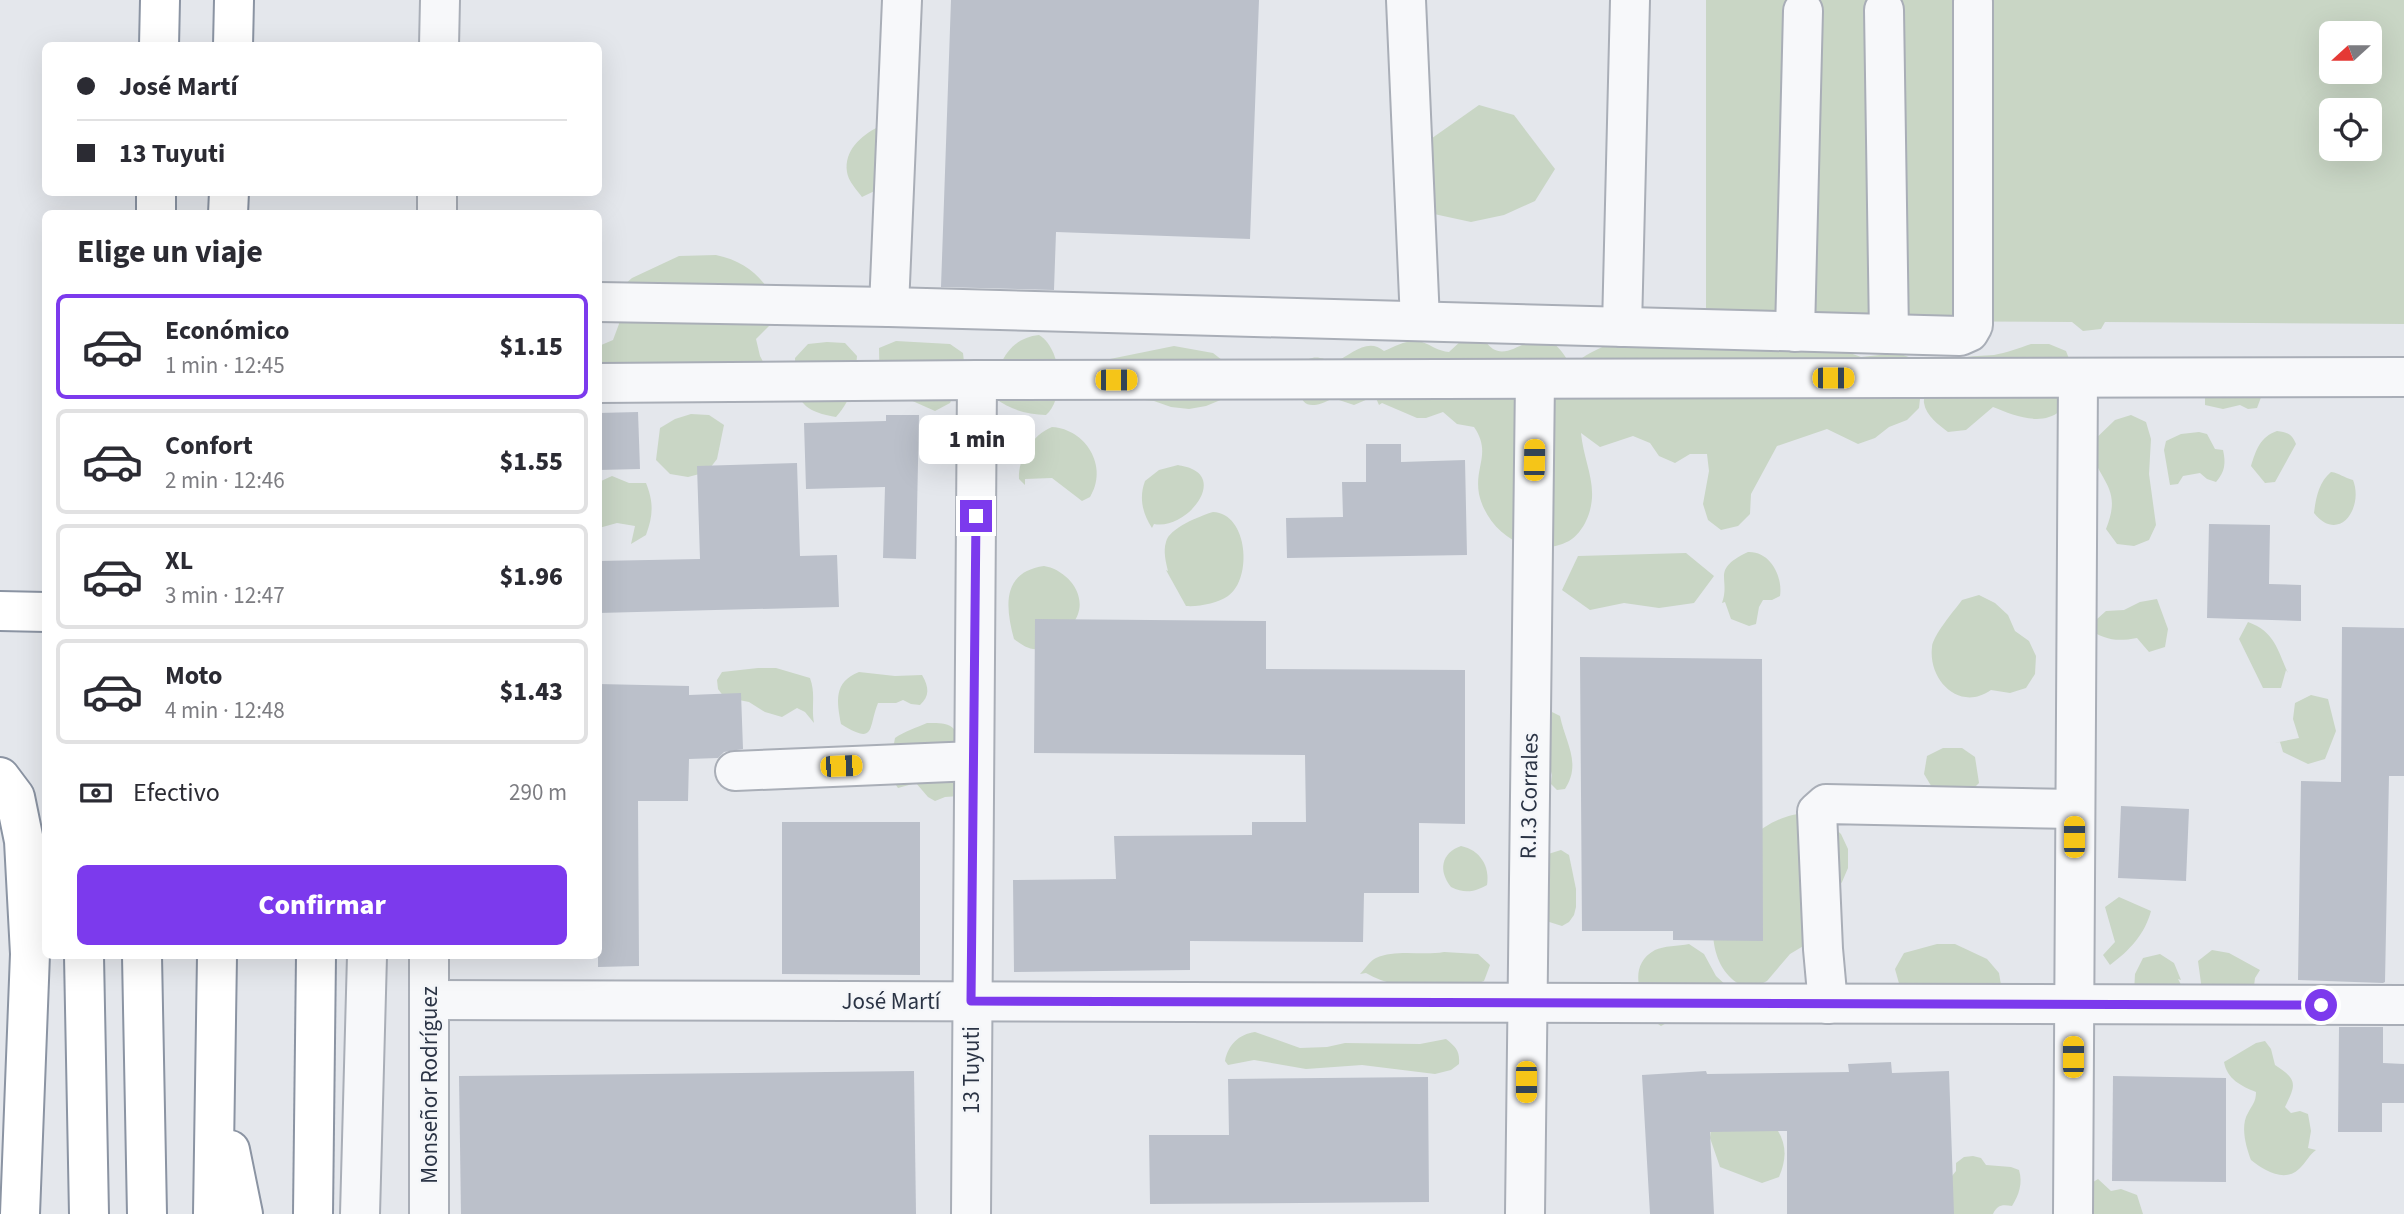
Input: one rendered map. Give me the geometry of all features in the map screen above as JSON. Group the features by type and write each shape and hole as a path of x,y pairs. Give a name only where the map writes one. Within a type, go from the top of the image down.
{"highway":[{"path":"159,42 160,0"},
{"path":"233,42 234,0"},
{"path":"0,611 42,612"},
{"path":"0,777 15,797 24,841 30,954 20,1214"},
{"path":"84,959 89,1214"},
{"path":"142,959 147,1214"},
{"path":"214,1214 217,959"},
{"path":"290,959 314,1155"},
{"path":"313,1214 316,959"},
{"path":"216,1083 243,1214"}],"street":[{"path":"439,42 440,0"},
{"path":"889,307 902,0"},
{"path":"1406,0 1420,321"},
{"path":"1622,327 1630,0"},
{"path":"602,303 889,307 1960,336 1969,332 1973,325 1973,2"},
{"path":"1884,10 1889,334"},
{"path":"1795,332 1803,11"},
{"path":"602,383 2404,377"},
{"path":"2073,1214 2078,378"},
{"name":"R.I.3 Corrales","path":"1525,1214 1535,379"},
{"name":"13 Tuyuti","path":"971,1214 977,380"},
{"path":"735,771 974,761"},
{"path":"1828,1004 1817,812 1821,807 1826,804 2074,809"},
{"path":"360,1214 367,959"},
{"name":"Monseñor Rodríguez","path":"429,959 429,1214"},
{"name":"José Martí","path":"429,1000 2404,1005"}],"green space":[{"path":"1706,0 2404,0 2404,324 2105,322 2101,329 2083,331 2072,322 1706,320"},
{"path":"1479,105 1514,115 1555,169 1535,201 1504,215 1471,222 1434,214 1418,148"},
{"path":"878,127 885,186 862,197 848,175 848,157 860,139"},
{"path":"716,255 728,258 748,268 770,292 782,313 756,339 760,356 769,373 602,390 602,345 613,340 619,324 618,290 632,278 679,256"},
{"path":"1663,330 1695,349 1711,341 1745,334 1776,352 1828,345 1861,357 1898,353 1914,359 1921,390 1919,408 1907,420 1858,444 1827,429 1777,446 1751,494 1750,514 1738,526 1721,530 1708,520 1703,504 1709,471 1707,454 1690,454 1675,463 1659,456 1650,443 1633,436 1600,447 1581,433 1592,488 1586,521 1577,535 1569,541 1540,548 1513,540 1501,532 1484,508 1478,484 1482,445 1474,427 1457,424 1443,412 1417,418 1382,403 1379,405 1375,396 1354,405 1333,398 1312,405 1306,404 1298,385 1297,366 1308,359 1336,362 1366,346 1378,347 1384,351 1403,343 1417,341 1449,352 1463,339 1481,337 1493,349 1502,351 1540,340 1550,342 1561,350 1571,367 1603,347"},
{"path":"1039,335 1052,350 1058,373 1056,397 1046,415 1019,411 995,398 997,376 1005,357 1018,342"},
{"path":"896,341 950,344 963,353 965,371 950,403 935,411 899,395 880,394 879,348"},
{"path":"845,343 857,356 852,389 836,417 812,410 805,405 797,391 795,358 808,344"},
{"path":"2031,344 2049,344 2066,351 2078,382 2060,411 2052,416 2036,419 1993,407 1966,430 1948,432 1927,412 1924,397 1927,390 1955,361 1973,356 1999,354"},
{"path":"1174,346 1213,353 1227,364 1223,399 1189,409 1154,401 1098,395 1091,371 1105,360"},
{"path":"2263,392 2257,408 2248,409 2240,405 2223,409 2205,405 2205,395"},
{"path":"691,414 709,415 724,425 717,459 707,472 688,477 670,474 656,460 660,428"},
{"path":"2131,415 2146,422 2151,439 2149,474 2156,525 2149,540 2134,546 2117,544 2106,529 2111,515 2111,494 2089,445 2115,420"},
{"path":"1052,427 1075,435 1091,452 1097,474 1095,485 1090,497 1082,501 1052,478 1025,479 1025,485 1019,479 1021,463 1028,448 1038,436"},
{"path":"2277,431 2289,434 2296,444 2275,482 2265,483 2251,466 2263,440"},
{"path":"2181,434 2207,434 2215,449 2223,450 2221,475 2216,482 2200,473 2183,476 2178,484 2170,485 2164,450 2166,441"},
{"path":"1178,465 1192,469 1202,477 1202,495 1187,514 1165,524 1154,524 1152,528 1142,505 1145,481 1159,470"},
{"path":"2331,472 2353,480 2356,491 2352,511 2347,519 2332,525 2323,522 2314,513 2319,490"},
{"path":"612,476 629,483 646,483 652,509 646,535 631,544 635,526 617,523 602,527 602,481"},
{"path":"1213,512 1225,515 1234,523 1240,535 1243,548 1241,576 1236,588 1228,596 1208,604 1186,606 1166,570 1168,571 1166,542 1179,527"},
{"path":"1748,552 1769,560 1777,573 1780,588 1780,596 1763,600 1756,624 1749,626 1731,619 1725,602 1722,603 1725,569 1736,558"},
{"path":"1686,553 1714,576 1694,603 1659,608 1624,603 1590,610 1562,590 1578,556"},
{"path":"1044,566 1066,576 1072,582 1080,605 1076,619 1062,636 1045,647 1032,649 1014,639 1008,603 1010,592 1020,575"},
{"path":"1979,595 1995,603 2008,615 2015,631 2029,641 2036,656 2035,674 2026,688 2010,693 1991,690 1979,696 1968,697 1948,690 1935,671 1932,647 1936,636 1962,600"},
{"path":"2157,599 2168,629 2165,647 2149,652 2137,638 2111,639 2087,628 2106,611 2124,610 2140,602"},
{"path":"2248,622 2270,636 2278,649 2288,673 2286,670 2281,688 2263,688 2239,639"},
{"path":"776,668 810,678 814,723 805,712 797,708 782,717 765,712 749,702 724,697 718,689 717,680 722,672"},
{"path":"859,672 895,676 922,675 927,695 920,705 903,700 896,703 878,703 869,731 860,734 841,724 838,708 841,687"},
{"path":"2311,695 2328,699 2336,731 2325,759 2308,764 2283,752 2280,742 2274,743 2299,738 2293,719 2295,703"},
{"path":"1552,712 1560,716 1572,761 1570,779 1565,789 1557,790 1551,784 1544,715"},
{"path":"927,723 949,725 958,735 965,752 974,795 945,797 935,801 916,783 898,788 892,770 895,738"},
{"path":"1943,748 1962,748 1975,757 1979,783 1967,795 1933,789 1924,774 1927,756"},
{"path":"1809,813 1827,821 1841,834 1848,849 1848,868 1805,945 1790,954 1767,981 1751,989 1732,979 1716,954 1713,924 1719,863 1771,823 1795,814"},
{"path":"1461,846 1474,851 1482,860 1487,871 1487,885 1474,891 1465,891 1451,887 1447,881 1443,869 1446,858"},
{"path":"1561,850 1569,855 1576,889 1574,915 1562,926 1543,920 1545,855"},
{"path":"2119,897 2151,911 2145,927 2135,941 2110,965 2103,955 2115,942 2105,907"},
{"path":"1689,944 1704,954 1716,976 1730,989 1661,1026 1651,1017 1642,996 1638,981 1640,967 1655,950"},
{"path":"1937,944 1955,944 1987,959 1999,973 2002,991 1900,987 1895,969 1904,953"},
{"path":"2212,950 2229,953 2260,970 2255,978 2253,995 2203,998 2198,961"},
{"path":"1444,952 1478,954 1490,965 1484,981 1456,988 1424,989 1392,984 1366,973 1360,974 1374,959 1384,955"},
{"path":"2160,954 2174,963 2181,980 2178,979 2187,996 2134,992 2135,974 2143,958"},
{"path":"1255,1032 1300,1048 1345,1043 1420,1044 1446,1039 1457,1050 1459,1064 1451,1070 1435,1074 1362,1065 1306,1069 1254,1060 1228,1065 1225,1061 1226,1055 1232,1045 1244,1035"},
{"path":"2265,1041 2271,1049 2275,1065 2288,1075 2293,1083 2285,1107 2291,1113 2300,1111 2308,1114 2311,1131 2308,1148 2316,1150 2301,1167 2289,1175 2269,1172 2251,1160 2244,1124 2255,1101 2256,1092 2231,1077 2224,1062 2256,1043"},
{"path":"1775,1126 1782,1139 1784,1151 1779,1177 1762,1183 1720,1167 1710,1138 1711,1128"},
{"path":"1964,1157 1981,1158 1986,1165 2019,1170 2020,1189 2012,1206 2000,1206 1993,1214 1951,1214 1939,1192 1956,1171 1956,1163"},
{"path":"2098,1179 2111,1191 2121,1189 2137,1195 2143,1214 2078,1214 2090,1184"}],"building":[{"path":"951,0 1259,0 1250,239 1056,232 1054,290 941,287"},
{"path":"638,412 640,469 602,470 602,413"},
{"path":"886,415 919,415 916,559 883,558 885,487 806,489 804,423 886,421"},
{"path":"1366,444 1401,444 1401,462 1465,460 1467,555 1287,558 1286,518 1343,517 1342,482 1366,482"},
{"path":"797,463 800,556 837,555 839,607 602,613 602,561 700,559 697,466"},
{"path":"2209,524 2270,525 2269,584 2301,585 2301,621 2207,618"},
{"path":"1035,619 1266,621 1266,669 1465,670 1465,824 1419,823 1419,893 1364,893 1363,942 1190,941 1190,970 1014,972 1013,880 1116,879 1114,836 1252,835 1252,822 1306,822 1305,755 1034,753"},
{"path":"2342,627 2404,628 2404,776 2389,776 2383,983 2298,980 2301,781 2341,782"},
{"path":"1580,657 1762,659 1763,941 1673,940 1673,931 1582,931"},
{"path":"602,684 689,686 689,695 741,693 743,749 724,752 718,758 689,759 688,801 638,801 639,966 598,967 598,959 602,959"},
{"path":"2121,806 2189,809 2186,881 2118,878"},
{"path":"782,822 920,822 920,975 782,974"},
{"path":"2339,1027 2383,1027 2383,1063 2404,1064 2404,1103 2382,1103 2382,1132 2338,1132"},
{"path":"1891,1062 1892,1073 1949,1071 1954,1214 1787,1214 1787,1131 1710,1132 1714,1214 1650,1214 1642,1075 1706,1071 1707,1074 1849,1072 1848,1064"},
{"path":"914,1071 916,1214 461,1214 459,1076"},
{"path":"2113,1076 2226,1078 2226,1182 2112,1181"},
{"path":"1428,1077 1429,1202 1150,1204 1149,1135 1229,1135 1228,1079"}],"route":[{"path":"976,516 971,1001 2321,1005"}]}
